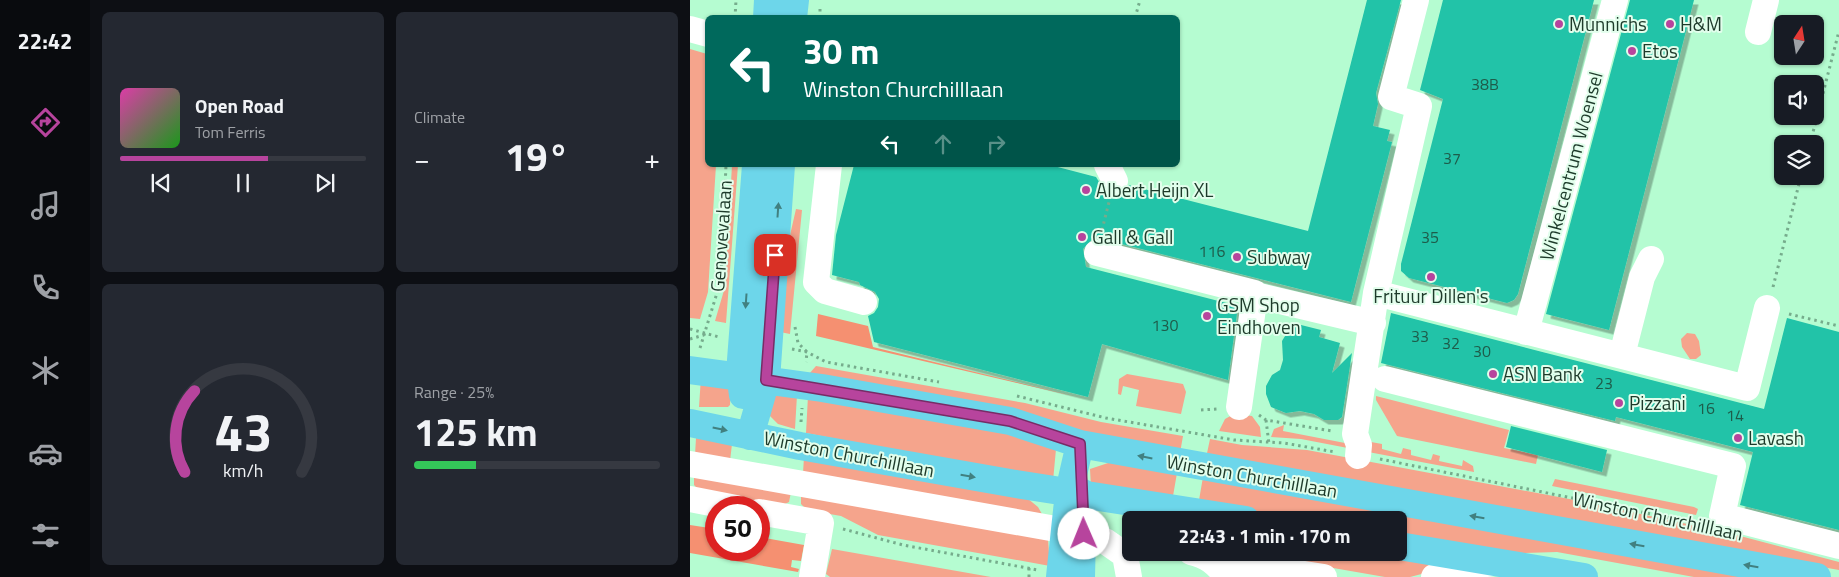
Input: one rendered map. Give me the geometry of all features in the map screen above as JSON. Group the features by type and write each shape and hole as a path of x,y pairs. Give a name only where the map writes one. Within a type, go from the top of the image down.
{"main road":[{"path":"767,15 768,0"},
{"path":"793,15 795,0"},
{"name":"Genovevalaan","path":"756,167 756,343"},
{"name":"Genovevalaan","path":"750,436 756,343 781,167"},
{"name":"Winston Churchilllaan","path":"690,370 1010,421 1080,444 1817,577"},
{"name":"Winston Churchilllaan","path":"690,423 750,436 1189,511"},
{"path":"1080,444 1074,532 1081,577"},
{"path":"1060,577 1074,532"},
{"path":"1407,547 1584,577"}],"street":[{"path":"1357,445 1376,293 1419,106 1391,97 1416,0"},
{"name":"Winkelcentrum Woensel","path":"1526,332 1615,0"},
{"path":"1758,32 1766,0"},
{"path":"690,29 705,33"},
{"path":"829,167 816,282 825,291 864,302"},
{"path":"1097,253 1255,293 1255,295 1373,323"},
{"path":"1622,355 1642,277 1651,259"},
{"path":"1376,293 1747,388 1767,308"},
{"path":"1239,407 1255,295"},
{"path":"1385,379 1733,466 1722,516 1839,546"},
{"path":"745,474 750,436"},
{"name":"Winston Churchilllaan","path":"690,464 1074,532 1122,545"},
{"path":"690,499 705,502"},
{"path":"770,514 821,523 812,577"},
{"path":"1126,561 1129,577"},
{"path":"1212,561 1226,577 1239,567 1259,567 1324,577"},
{"path":"1434,577 1472,566 1495,562"}],"path":[{"path":"735,15 736,0"},
{"path":"820,15 821,0"},
{"path":"1136,15 1140,0"},
{"path":"1812,135 1839,32"},
{"name":"Genovevalaan","path":"704,334 721,280 726,167"},
{"path":"1097,253 1108,169"},
{"path":"1799,185 1767,308 1839,326"},
{"path":"690,329 704,334 807,352 826,362 949,384"},
{"path":"690,340 704,334"},
{"name":"Winston Churchilllaan","path":"1015,396 1106,418 1234,440 1269,444 1357,445 1706,526"},
{"path":"1239,407 1254,412 1266,420 1357,445"},
{"path":"1266,420 1269,444"},
{"path":"821,523 903,545 1029,568 1029,577"}],"shaded area":[{"path":"690,49 705,53 705,167 716,167 708,292 700,319 690,318"},
{"path":"732,167 738,167 726,323 715,321 725,287"},
{"path":"796,209 802,210 790,334 780,332 785,257"},
{"path":"818,314 868,326 873,347 1086,399 816,336"},
{"path":"1687,333 1695,334 1699,341 1701,355 1696,359 1690,359 1682,347 1681,339"},
{"path":"816,366 1025,403 1101,422 1183,436 1180,453 809,374"},
{"path":"1127,374 1183,384 1186,392 1181,414 1136,406 1139,390 1123,386 1121,395 1118,394 1119,379"},
{"path":"701,377 731,384 730,405 728,407 699,407"},
{"path":"774,390 797,395 795,429 778,424 769,415"},
{"path":"808,396 1023,433 1056,449 1053,481 806,433"},
{"path":"1376,396 1509,430 1504,448 1538,455 1536,464 1397,436 1376,400"},
{"path":"1234,414 1252,416 1260,427 1261,437 1219,431 1225,419"},
{"path":"1284,425 1283,431 1345,443 1353,449 1301,439 1271,437 1274,429"},
{"path":"696,438 732,444 730,461 695,455"},
{"path":"1210,439 1242,445 1307,450 1580,501 1725,532 1839,562 1839,570 1206,458"},
{"path":"1371,442 1382,444 1382,449 1401,454 1403,448 1411,450 1411,455 1431,460 1433,454 1440,456 1439,461 1462,466 1463,460 1473,466 1474,472 1363,451"},
{"path":"804,457 1027,498 1038,507 1042,514 803,473"},
{"path":"1111,462 1177,473 1173,496 1091,487 1090,469"},
{"path":"694,475 791,492 789,502 781,506 770,504 770,496 730,496 699,490 694,485"},
{"path":"1203,477 1393,511 1226,511 1198,506"},
{"path":"1555,479 1698,509 1696,515 1552,486"},
{"path":"801,494 1048,539 1050,566 878,535 841,516 807,510 801,504"},
{"path":"1407,513 1763,577 1694,577 1557,552 1523,553 1407,542"},
{"path":"690,525 705,527 705,556 690,553"},
{"path":"770,539 804,545 801,561 792,560 791,567 799,569 798,572 735,561 770,561"},
{"path":"832,549 991,577 830,577 826,574"},
{"path":"1407,554 1456,565 1410,577 1385,577 1293,561 1407,561"}],"building":[{"path":"1367,0 1401,0 1376,93 1378,104 1373,126 1390,130 1387,141 1392,142 1351,302 1094,237 1083,249 1086,267 1238,306 1228,380 1102,344 1088,397 874,342 868,316 874,313 878,307 879,299 875,292 860,285 859,282 832,275 836,235 853,167 1058,167 1096,177 1106,193 1114,196 1122,194 1129,185 1308,231"},
{"path":"1443,0 1594,0 1518,294 1514,300 1507,303 1409,278 1401,271 1401,264 1443,99 1420,90"},
{"path":"1630,0 1694,0 1609,330 1546,314"},
{"path":"1391,313 1764,409 1787,318 1839,332 1839,530 1740,505 1753,452 1616,417 1615,421 1381,363"},
{"path":"1293,323 1321,330 1319,337 1340,343 1332,373 1352,353 1342,417 1338,420 1324,420 1314,414 1300,411 1286,413 1271,407 1266,394 1266,386 1272,375 1280,370 1283,360 1282,341"},
{"path":"1511,426 1607,450 1602,472 1506,447"}],"place":[{"name":"Munnichs","path":"1559,24"},
{"name":"H&M","path":"1670,24"},
{"name":"Etos","path":"1632,51"},
{"name":"Albert Heijn XL","path":"1086,190"},
{"name":"Gall & Gall","path":"1082,237"},
{"name":"Subway","path":"1237,257"},
{"name":"Frituur Dillen's","path":"1431,277"},
{"name":"GSM Shop Eindhoven","path":"1207,316"},
{"name":"ASN Bank","path":"1493,374"},
{"name":"Pizzani","path":"1619,403"},
{"name":"Lavash","path":"1738,438"}],"route":[{"path":"775,255 766,380 1010,421 1080,444 1084,534"}]}
